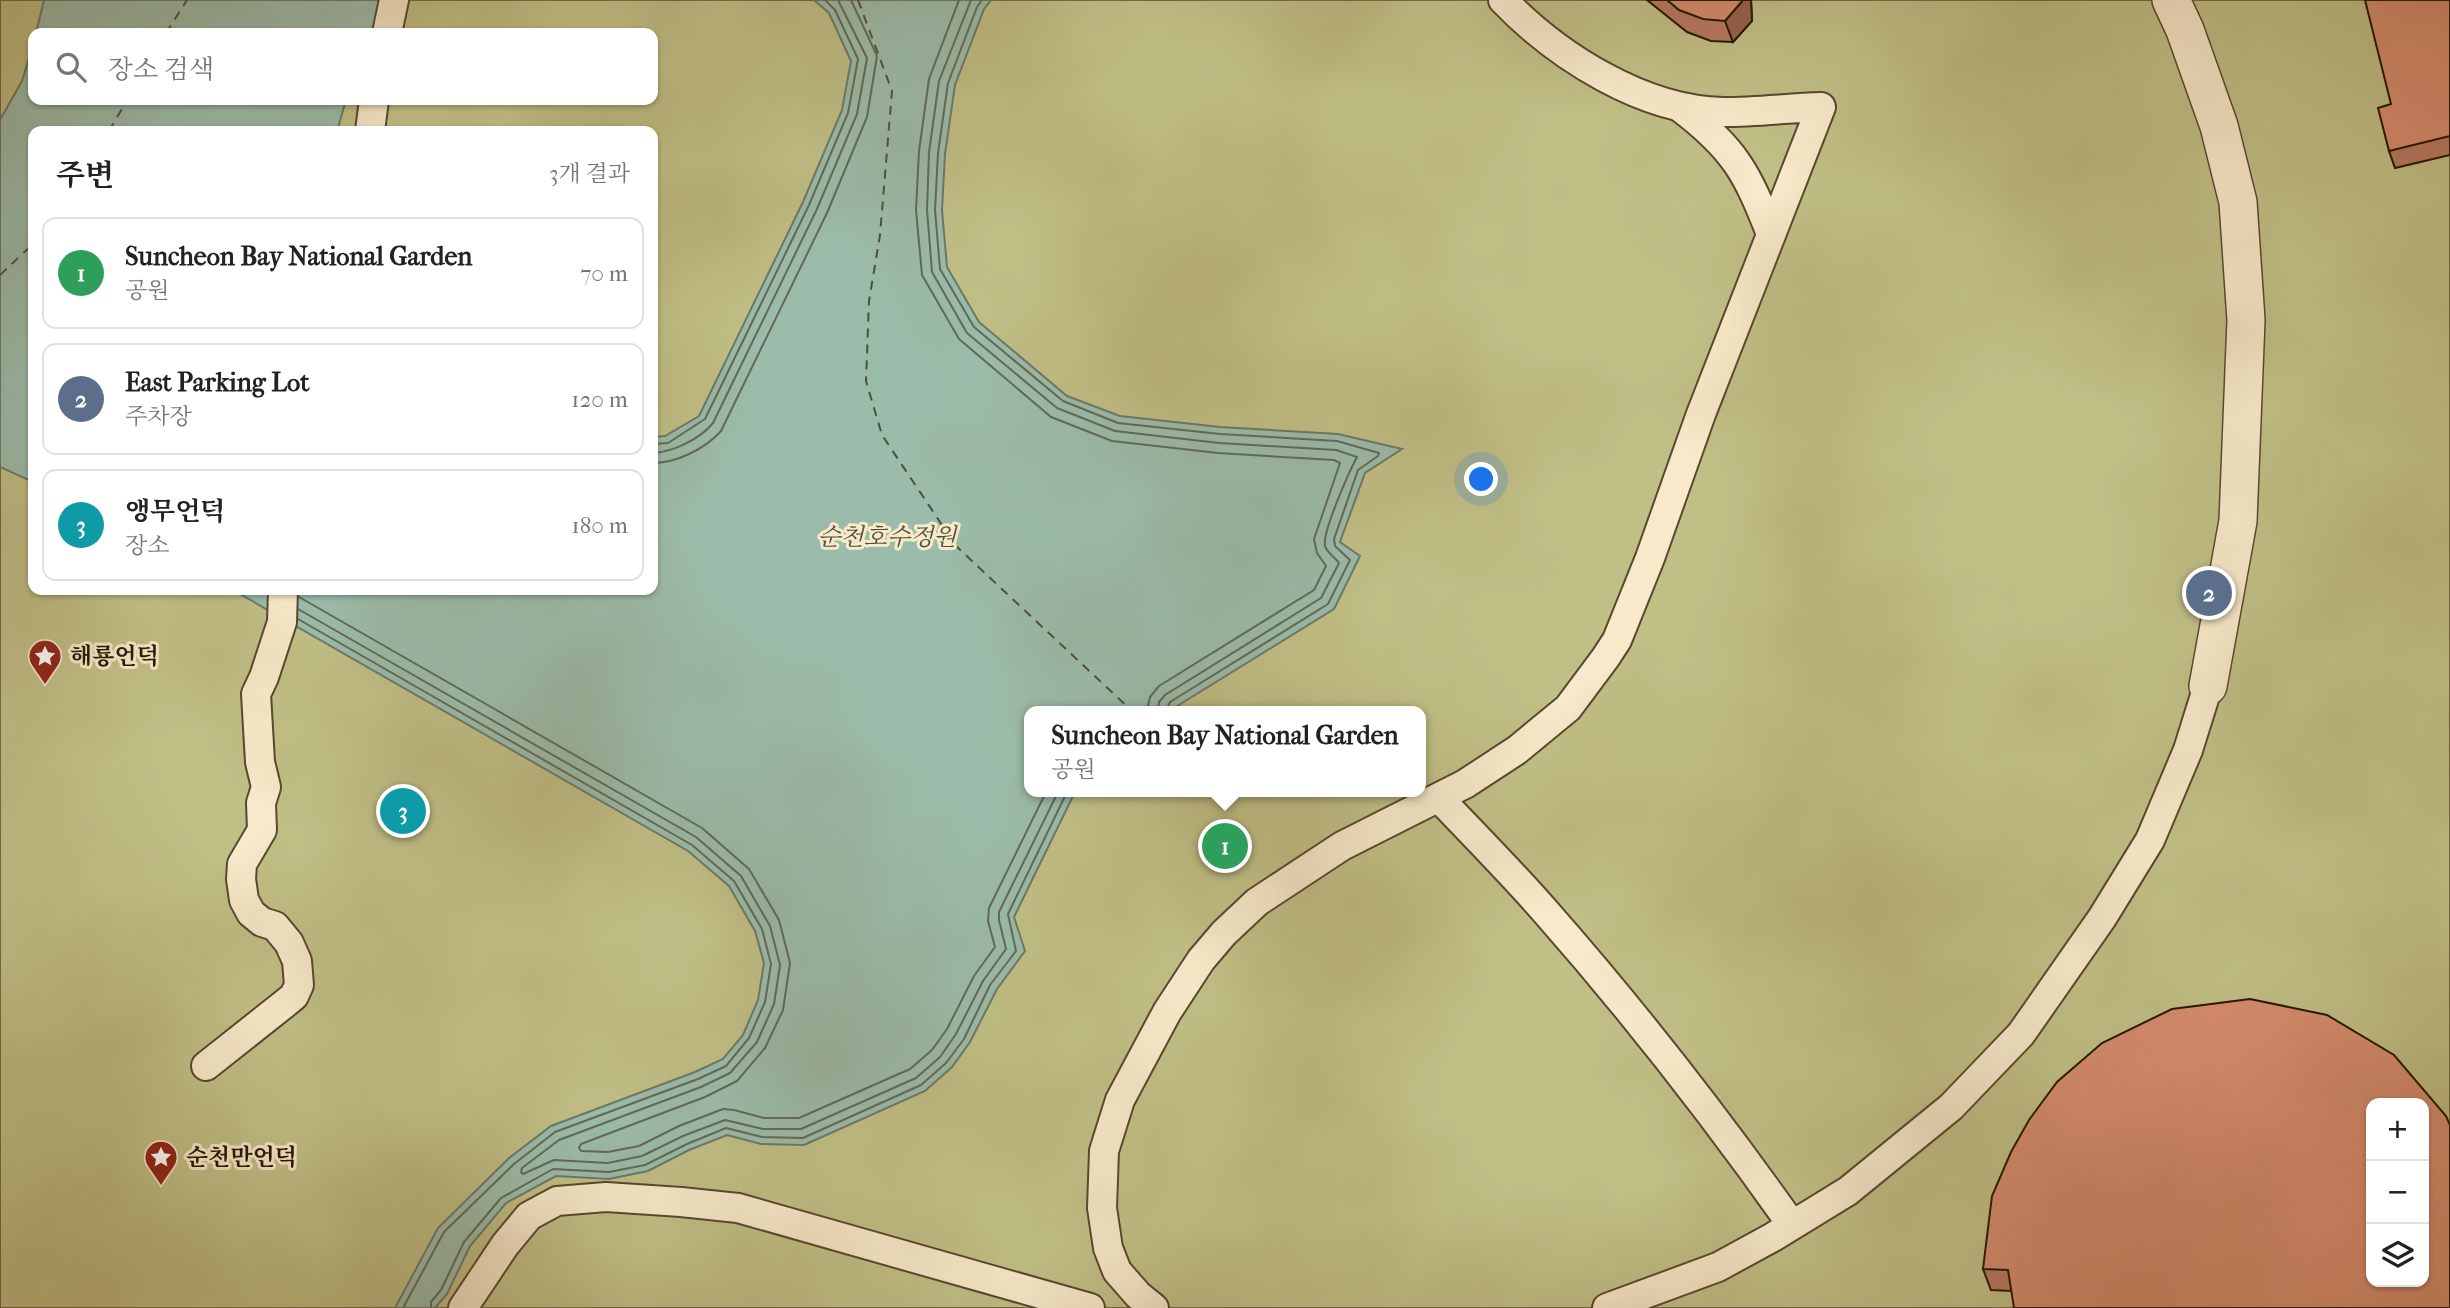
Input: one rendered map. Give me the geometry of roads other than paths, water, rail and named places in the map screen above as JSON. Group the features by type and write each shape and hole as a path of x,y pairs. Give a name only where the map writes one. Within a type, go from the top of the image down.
{"street":[{"path":"1154,1308 1138,1295 1117,1271 1108,1248 1102,1208 1104,1151 1120,1100 1167,1012 1201,960 1224,933 1257,902 1342,846 1465,784 1517,750 1568,708 1617,640 1650,558 1701,414 1821,107 1722,112 1679,106 1628,89 1572,58 1503,0"},
{"path":"1607,1308 1718,1267 1792,1225 1848,1191 1951,1107 2021,1034 2102,918 2150,840 2188,750 2208,686 2238,522 2246,320 2238,202 2219,126 2185,30 2171,0"},
{"path":"371,126 373,105"},
{"path":"1679,106 1710,130 1735,157 1752,187 1771,234"},
{"path":"206,1066 294,996 299,985 297,961 289,943 275,926 262,922 251,913 244,900 241,879 242,864 262,830 261,803 266,787 260,762 256,694 282,622 283,595"},
{"path":"1439,797 1544,909 1651,1037 1729,1135 1792,1225"},
{"path":"463,1308 505,1245 529,1216 557,1201 606,1197 738,1208 1090,1308"}],"water":[{"path":"44,0 393,0 374,28 37,28"},
{"name":"순천호수정원","path":"814,0 991,0 984,9 955,85 945,154 942,210 947,267 979,322 1067,396 1120,416 1220,427 1338,434 1402,449 1365,473 1340,542 1360,556 1334,609 1177,706 1024,706 1024,797 1073,797 1014,917 1025,951 997,989 970,1042 952,1067 925,1091 804,1145 761,1144 727,1135 689,1150 648,1171 609,1179 556,1176 506,1203 470,1246 447,1294 435,1308 395,1308 438,1228 509,1158 551,1126 723,1059 743,1035 758,1000 764,963 755,931 729,886 688,851 242,595 658,595 658,437 665,436 699,416 803,202 842,110 851,61 829,13"},
{"path":"28,61 28,105 345,105 338,126 28,126 28,480 0,467 0,120 22,81"}],"place":[{"name":"East Parking Lot","path":"2209,593"},
{"name":"해룡언덕","path":"45,686"},
{"name":"앵무언덕","path":"403,811"},
{"name":"Suncheon Bay National Garden","path":"1225,846"},
{"name":"순천만언덕","path":"161,1187"}]}
